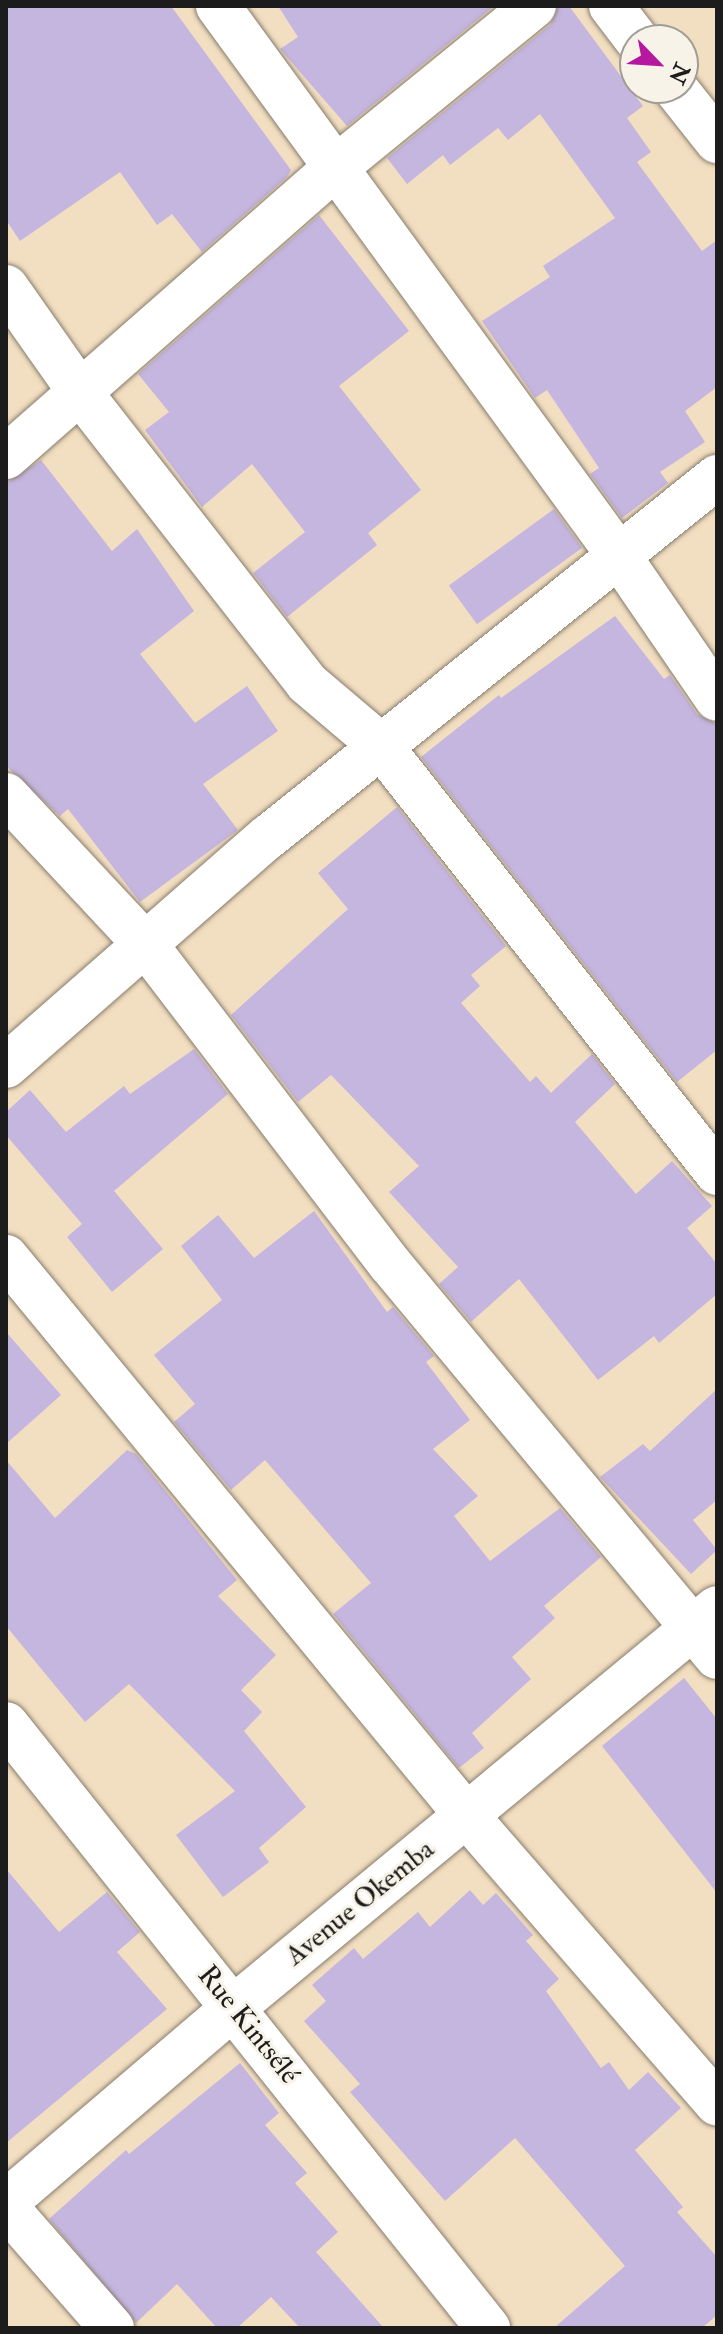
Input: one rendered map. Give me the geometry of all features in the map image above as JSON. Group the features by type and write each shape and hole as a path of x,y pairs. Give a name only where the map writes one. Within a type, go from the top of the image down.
{"street":[{"path":"218,6 619,556 717,699"},
{"path":"6,457 334,169 534,6"},
{"path":"611,6 625,24"},
{"path":"688,104 717,141"},
{"path":"6,287 79,391 307,683 380,745 717,1173"},
{"path":"6,1066 380,745 717,477"},
{"path":"6,795 146,945 390,1264 709,1631"},
{"path":"6,1257 467,1816 717,2104"},
{"name":"Avenue Okemba","path":"6,2205 234,2007 467,1816 709,1631"},
{"name":"Rue Kintsélé","path":"6,1724 488,2328"},
{"path":"6,2205 112,2328"}],"building":[{"path":"6,6 171,6 291,170 287,177 202,252 172,214 157,225 120,172 20,241 6,220"},
{"path":"278,6 494,6 347,126 280,49 298,37"},
{"path":"558,6 569,6 619,74 619,104 643,106 627,118 651,152 637,162 702,251 717,240 717,387 685,411 705,442 660,472 668,483 622,518 590,474 599,468 547,390 535,398 482,321 550,277 543,266 615,218 540,114 508,140 498,128 450,165 443,155 407,184 387,158 550,25"},
{"path":"319,215 409,331 339,386 421,490 368,533 377,545 287,617 253,573 305,532 252,464 202,507 145,430 169,412 138,374"},
{"path":"41,460 112,551 137,529 194,611 140,654 195,723 247,686 278,731 203,784 238,830 140,902 68,809 60,816 6,766 6,483"},
{"path":"554,509 582,548 477,624 449,585"},
{"path":"615,616 664,679 670,675 697,714 717,724 717,1050 677,1082 421,757 499,695 501,698"},
{"path":"397,807 506,946 471,975 480,986 461,1003 530,1082 536,1076 551,1093 592,1054 615,1084 575,1122 636,1194 672,1161 712,1206 687,1228 717,1264 717,1294 659,1343 654,1336 598,1380 519,1279 471,1322 439,1284 458,1267 389,1192 419,1166 331,1075 298,1102 231,1015 348,909 318,873"},
{"path":"194,1049 228,1094 114,1191 163,1249 112,1292 67,1237 82,1224 6,1135 6,1112 30,1090 66,1132 124,1086 130,1094"},
{"path":"314,1211 387,1312 393,1307 434,1356 426,1362 470,1420 433,1449 478,1496 454,1516 490,1561 560,1508 601,1557 544,1606 555,1618 512,1657 531,1679 472,1733 484,1748 459,1768 333,1614 371,1583 265,1460 231,1490 174,1422 195,1404 154,1355 222,1300 181,1246 218,1215 254,1258"},
{"path":"6,1332 61,1395 6,1444"},
{"path":"717,1389 717,1500 693,1520 717,1550 691,1574 600,1477 643,1444 650,1451"},
{"path":"127,1450 136,1454 237,1580 218,1596 276,1655 241,1690 262,1712 244,1731 306,1807 259,1848 269,1862 223,1897 176,1835 235,1791 129,1684 85,1722 6,1626 6,1460 55,1518"},
{"path":"684,1678 717,1719 717,1893 602,1746"},
{"path":"6,1869 59,1932 107,1892 140,1932 117,1952 167,2009 6,2143"},
{"path":"470,1890 483,1905 496,1893 533,1935 526,1941 559,1979 546,1991 601,2068 609,2062 629,2090 648,2072 681,2108 635,2150 683,2207 677,2212 717,2257 717,2315 702,2328 554,2328 625,2266 515,2138 445,2201 350,2092 360,2084 304,2021 326,2001 312,1985 354,1948 363,1959 418,1912 430,1927"},
{"path":"240,2063 279,2113 265,2125 307,2173 295,2183 338,2232 316,2252 384,2328 300,2328 271,2297 237,2328 217,2328 177,2284 136,2323 49,2219 126,2150 129,2154"}]}
